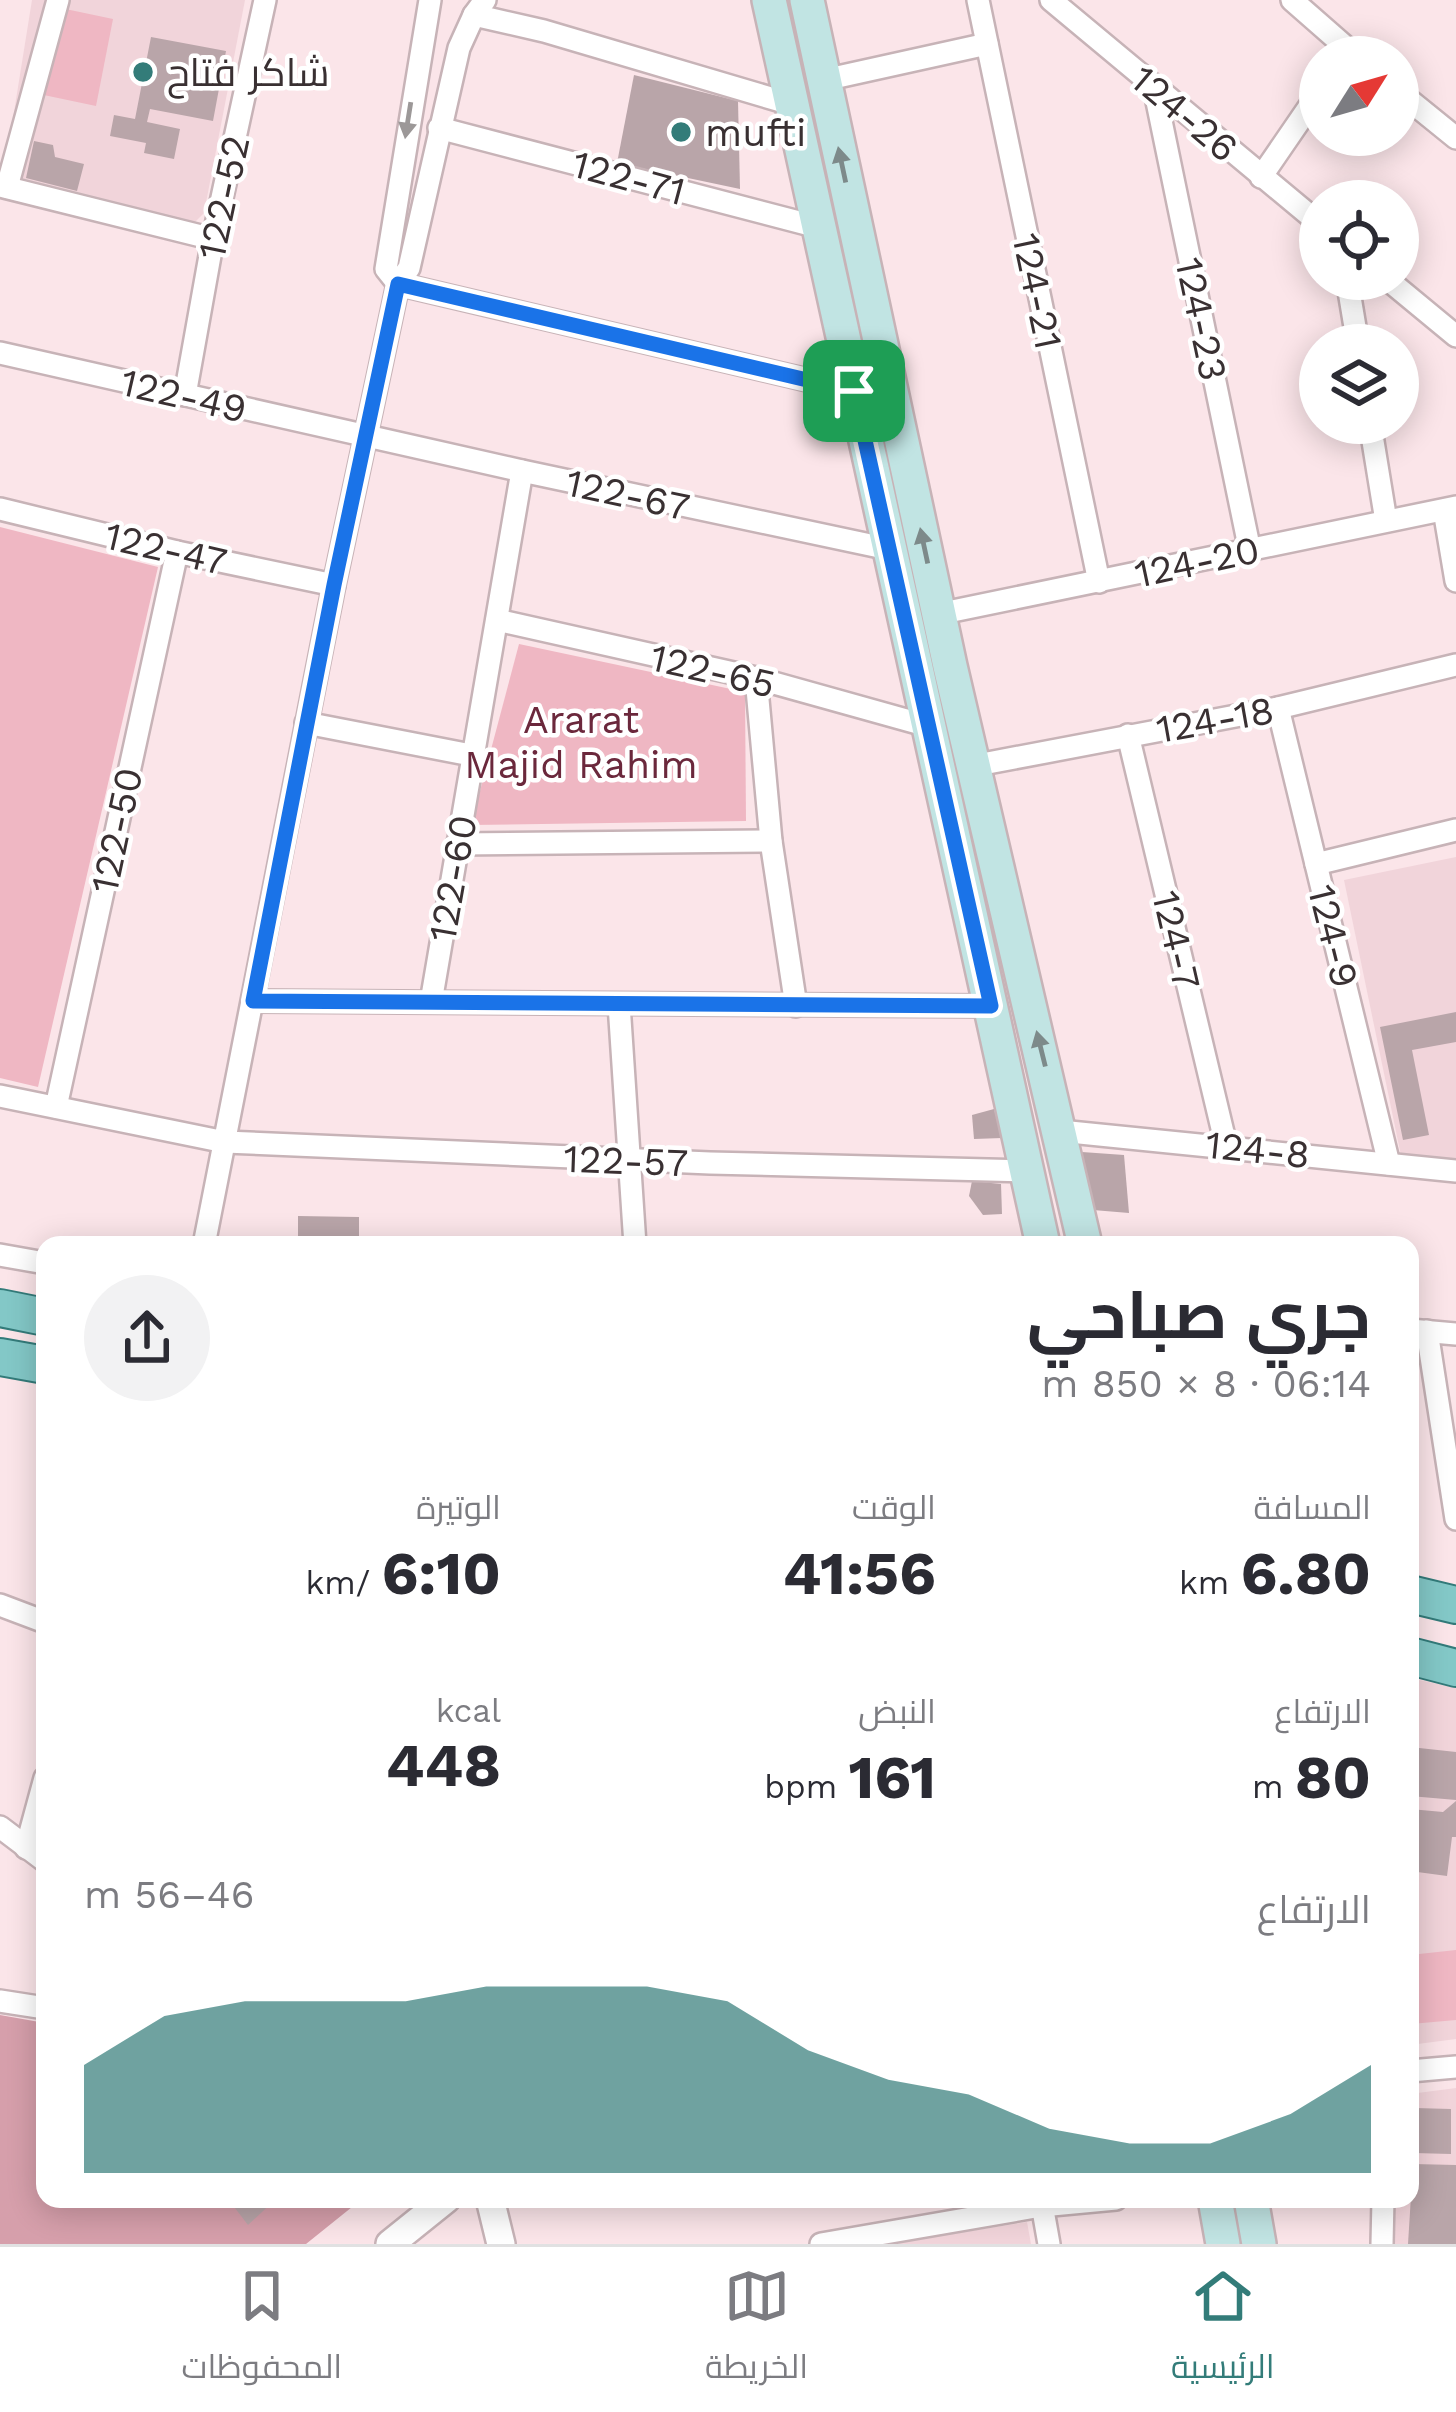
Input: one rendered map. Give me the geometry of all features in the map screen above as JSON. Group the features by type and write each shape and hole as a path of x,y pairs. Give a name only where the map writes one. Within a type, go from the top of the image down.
{"main road":[{"path":"769,0 889,549 972,766 1083,1236"},
{"path":"807,0 938,614 928,726 1041,1236"},
{"path":"0,1308 36,1315"},
{"path":"0,1357 36,1363"},
{"path":"1419,1596 1456,1605"},
{"path":"1419,1658 1456,1668"},
{"path":"1217,2208 1223,2244"},
{"path":"1252,2208 1258,2244"}],"street":[{"path":"58,0 3,186 213,239"},
{"name":"122-52","path":"185,395 265,0"},
{"name":"124-21","path":"978,0 1099,582"},
{"name":"124-26","path":"1051,0 1299,207"},
{"path":"1292,0 1330,36"},
{"path":"421,2 386,269 398,284 854,391"},
{"path":"206,1236 398,284 409,268 459,48 480,7 544,31 791,104"},
{"path":"824,80 987,44"},
{"name":"124-23","path":"1154,87 1250,550"},
{"path":"1419,108 1456,138"},
{"path":"1261,177 1299,122"},
{"name":"122-71","path":"439,128 818,227"},
{"path":"1413,300 1456,336"},
{"name":"122-49","path":"0,353 367,437"},
{"name":"122-67","path":"367,437 889,549"},
{"path":"1373,444 1386,521"},
{"name":"122-60","path":"431,1002 522,471"},
{"name":"122-47","path":"0,508 177,553 334,585"},
{"path":"1450,508 1456,581"},
{"name":"124-20","path":"938,614 1450,508"},
{"name":"122-50","path":"56,1108 177,553"},
{"name":"122-65","path":"496,620 756,678 928,726"},
{"name":"124-18","path":"972,766 1278,708 1456,665"},
{"path":"756,678 771,841 796,1006"},
{"name":"124-9","path":"1278,708 1389,1164"},
{"path":"306,723 472,754"},
{"name":"124-7","path":"1129,735 1226,1145"},
{"path":"1316,864 1456,830"},
{"path":"457,844 771,841"},
{"path":"253,1001 991,1006"},
{"path":"619,1004 634,1236"},
{"name":"122-57","path":"0,1096 225,1142 1026,1171"},
{"name":"124-8","path":"1060,1131 1456,1171"},
{"path":"0,1255 36,1261"},
{"path":"1456,1334 1419,1330 1452,1476 1456,1519"},
{"path":"0,1604 36,1618"},
{"path":"0,1827 35,1854"},
{"path":"0,2001 36,2004"},
{"path":"1419,2070 1456,2067"},
{"path":"366,2244 409,2208"},
{"path":"390,2244 435,2208"},
{"path":"492,2208 501,2244"},
{"path":"510,2208 518,2244"},
{"path":"821,2244 1010,2208"},
{"path":"1042,2208 1049,2244"},
{"path":"1382,2244 1383,2208"}],"shaded area":[{"path":"32,0 245,0 204,213 195,222 12,178 5,168"},
{"path":"1456,857 1456,1178 1405,1175 1344,880"},
{"path":"1419,1680 1456,1688 1456,2039 1419,2044"},
{"path":"0,2015 36,2021 36,2208 351,2208 306,2244 0,2244"},
{"path":"1456,2088 1456,2244 1392,2244 1394,2208 1419,2208 1419,2093"},
{"path":"1027,2222 1031,2244 887,2244"}],"green space":[{"path":"56,7 113,19 96,106 39,94"},
{"path":"0,527 158,567 38,1087 0,1078"},
{"name":"Ararat Majid Rahim","path":"519,644 745,692 746,821 471,825"},
{"path":"1456,1950 1456,2020 1419,2023 1419,1954"}],"building":[{"path":"151,37 226,51 213,121 150,109 147,122 180,129 174,159 144,153 146,143 110,136 114,115 135,119"},
{"name":"mufti","path":"634,75 738,101 740,189 617,163"},
{"path":"34,141 53,145 55,157 84,164 77,191 26,178"},
{"path":"1456,1012 1456,1042 1412,1050 1429,1135 1403,1140 1380,1027"},
{"path":"994,1109 1002,1138 974,1139 972,1115"},
{"path":"1082,1152 1124,1155 1129,1213 1093,1210"},
{"path":"972,1181 1001,1184 1002,1214 983,1215 969,1196"},
{"path":"298,1216 359,1217 359,1236 298,1236"},
{"path":"1419,1748 1456,1752 1456,1800 1419,1797"},
{"path":"1456,1801 1456,1837 1452,1837 1447,1876 1419,1872 1419,1810 1443,1812"},
{"path":"1419,2108 1451,2109 1451,2154 1419,2153"},
{"path":"1419,2164 1456,2165 1456,2244 1408,2244 1410,2208 1419,2208"},
{"path":"235,2208 266,2208 248,2225"}],"place":[{"name":"شاكر فتاح","path":"143,72"},
{"name":"mufti","path":"681,132"}],"route":[{"path":"398,284 854,391 991,1006 253,1001 398,284"}]}
